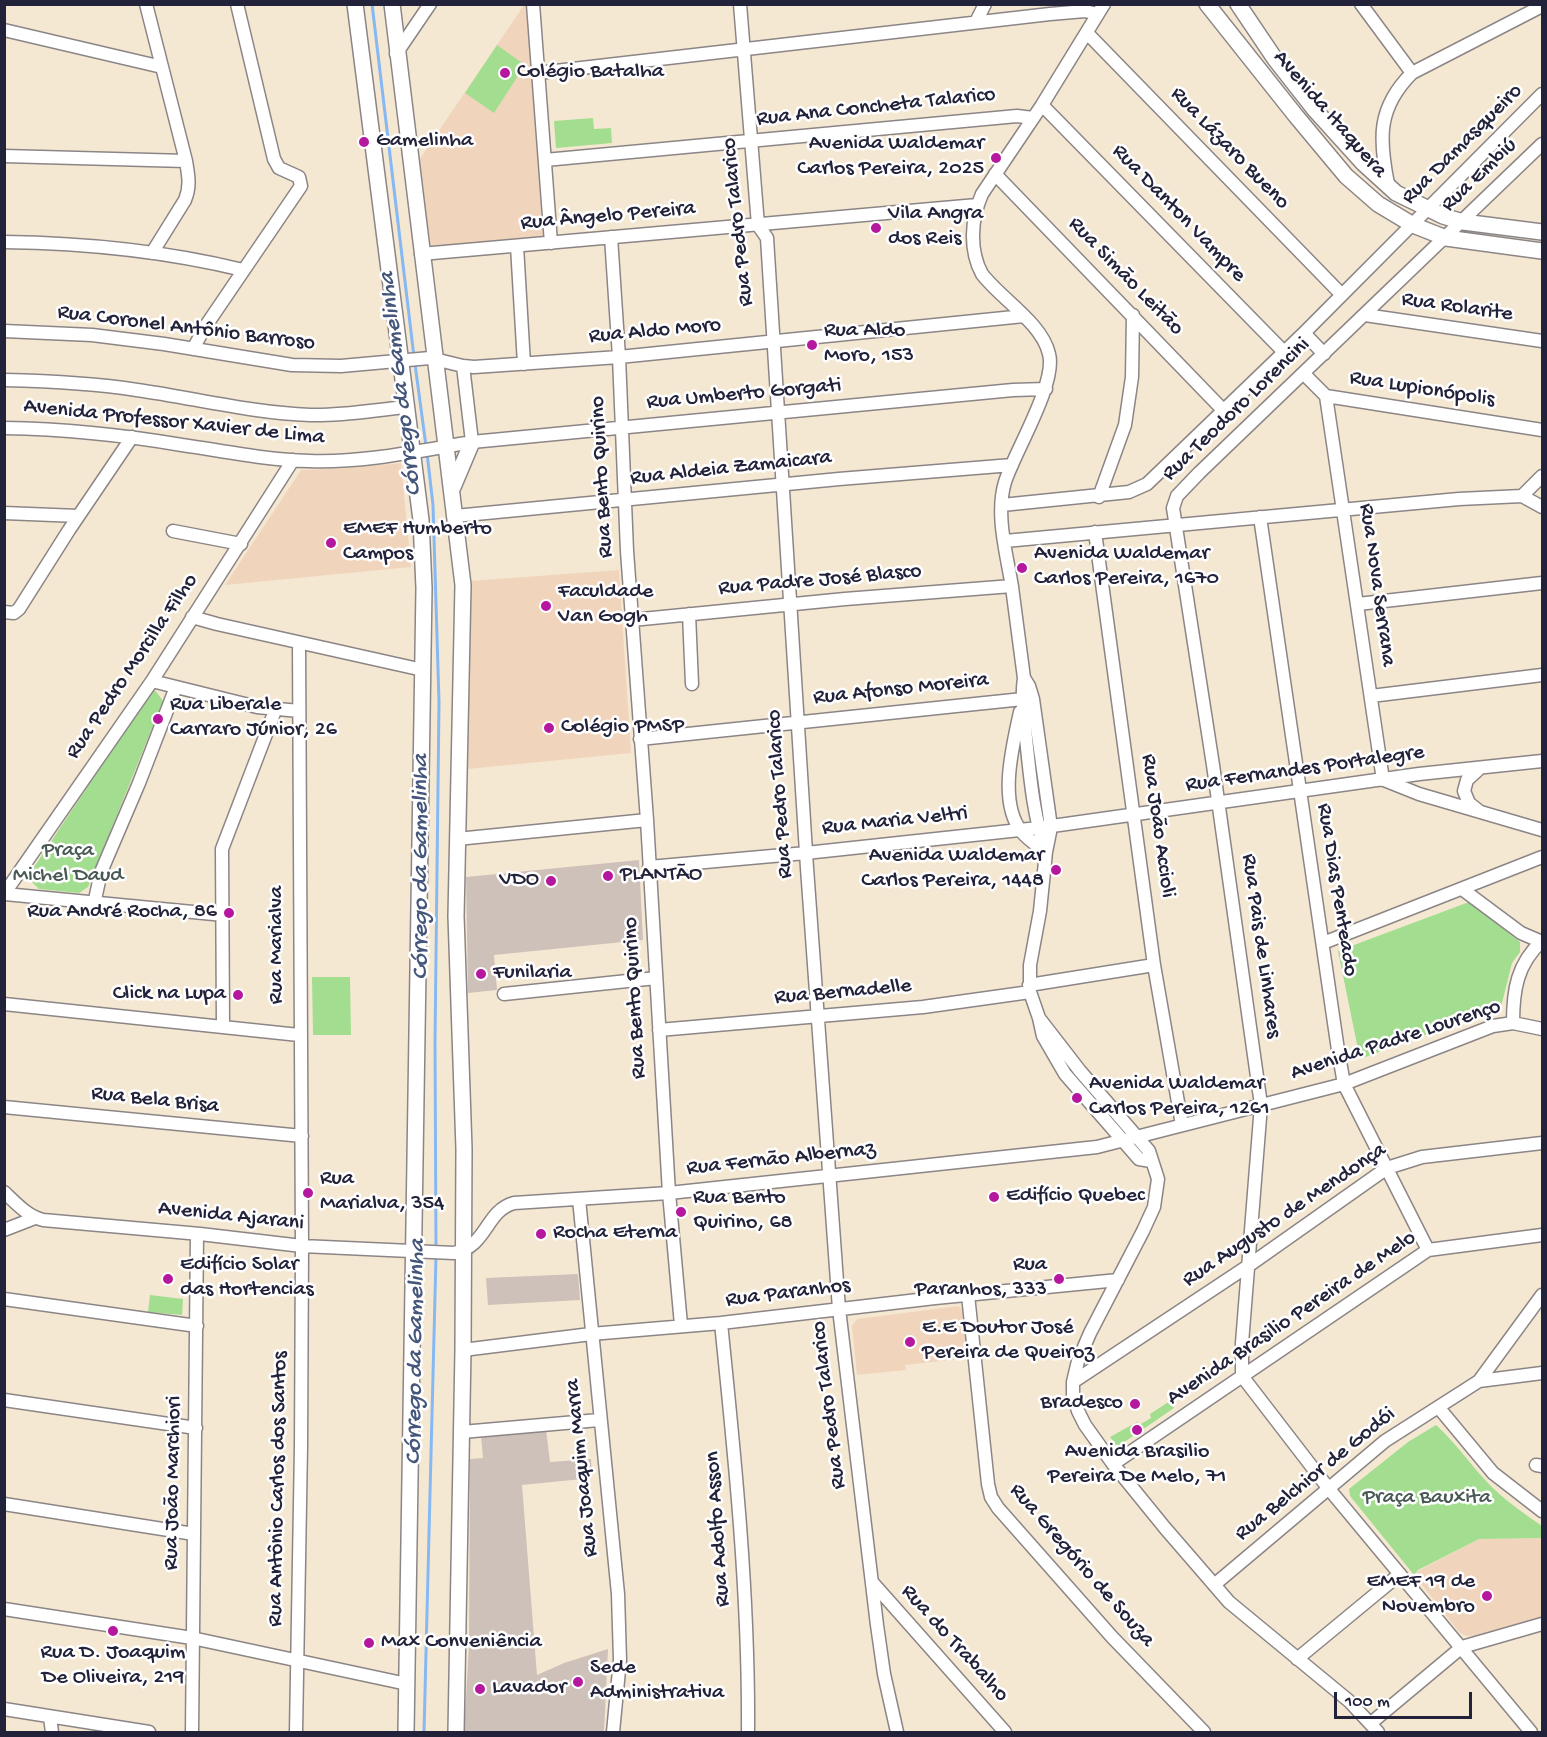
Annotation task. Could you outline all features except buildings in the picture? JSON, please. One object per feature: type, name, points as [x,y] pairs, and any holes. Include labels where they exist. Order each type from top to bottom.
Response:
[{"type":"main road","points":[[355,4],[404,360],[405,406],[416,453],[424,576],[406,1732]]},
{"type":"main road","points":[[392,4],[432,358],[443,447],[452,490],[463,585],[456,917],[465,1149],[456,1732]]},
{"type":"main road","name":"Avenida Itaquera","points":[[1207,4],[1346,176],[1378,204],[1413,225],[1446,238],[1542,251]]},
{"type":"main road","name":"Avenida Itaquera","points":[[1238,4],[1275,59],[1315,110],[1363,163],[1396,193],[1443,216],[1463,222],[1542,232]]},
{"type":"main road","points":[[452,490],[472,442]]},
{"type":"street","points":[[147,4],[186,161],[189,191],[152,254]]},
{"type":"street","points":[[194,349],[205,327],[299,190],[301,180],[296,174],[279,168],[274,159],[237,4]]},
{"type":"street","points":[[396,54],[430,4]]},
{"type":"street","points":[[533,4],[551,243]]},
{"type":"street","name":"Rua Pedro Talarico","points":[[740,4],[758,225],[767,238],[797,722],[839,1309],[884,1674],[897,1732]]},
{"type":"street","points":[[976,22],[985,4]]},
{"type":"street","points":[[1361,4],[1412,73]]},
{"type":"street","points":[[1388,184],[1382,150],[1382,132],[1394,94],[1412,73],[1542,6]]},
{"type":"street","points":[[538,73],[1101,9]]},
{"type":"street","points":[[1046,852],[1020,830],[1012,807],[1009,778],[1011,752],[1023,699],[1024,678],[1002,505],[1005,484],[1012,465],[1046,389],[1050,375],[1050,355],[1041,336],[1024,316],[988,282],[977,265],[973,234],[977,205],[1101,9]]},
{"type":"street","points":[[4,30],[162,67]]},
{"type":"street","name":"Rua Lázaro Bueno","points":[[1087,33],[1342,295]]},
{"type":"street","name":"Rua Damasqueiro","points":[[1413,225],[1542,94]]},
{"type":"street","name":"Rua Danton Vampre","points":[[1042,105],[1284,352]]},
{"type":"street","name":"Rua Ana Concheta Talarico","points":[[545,160],[1017,116],[1033,118]]},
{"type":"street","name":"Rua Embiú","points":[[1446,238],[1542,144]]},
{"type":"street","points":[[4,156],[186,161]]},
{"type":"street","name":"Rua Simão Leitão","points":[[995,174],[1224,411]]},
{"type":"street","name":"Rua Ângelo Pereira","points":[[422,254],[977,205]]},
{"type":"street","name":"Rua Teodoro Lorencini","points":[[1002,505],[1099,496],[1129,492],[1142,487],[1224,411],[1413,225]]},
{"type":"street","name":"Rua Bento Quirino","points":[[611,237],[632,620],[647,820],[669,1193],[681,1325]]},
{"type":"street","name":"Rua Teodoro Lorencini","points":[[1176,525],[1173,508],[1177,496],[1446,238]]},
{"type":"street","points":[[4,242],[72,243],[210,262],[243,270]]},
{"type":"street","points":[[518,246],[524,364]]},
{"type":"street","points":[[1099,496],[1125,425],[1131,377],[1133,315]]},
{"type":"street","name":"Rua Rolarite","points":[[1365,315],[1542,341]]},
{"type":"street","name":"Rua Aldo Moro","points":[[432,358],[463,366],[524,364],[619,357],[1024,316]]},
{"type":"street","name":"Rua Coronel Antônio Barroso","points":[[4,331],[92,335],[292,365],[341,366],[432,358]]},
{"type":"street","points":[[1304,333],[1324,354]]},
{"type":"street","points":[[463,366],[472,442]]},
{"type":"street","name":"Rua Lupionópolis","points":[[1304,374],[1326,396],[1542,430]]},
{"type":"street","points":[[4,380],[104,385],[246,408],[308,415],[338,415],[405,406]]},
{"type":"street","name":"Rua Umberto Gorgati","points":[[443,447],[472,442],[1013,390],[1046,389]]},
{"type":"street","name":"Rua Nova Serrana","points":[[1326,396],[1383,780]]},
{"type":"street","name":"Avenida Professor Xavier de Lima","points":[[4,428],[67,431],[132,438],[234,454],[293,460],[339,461],[416,453],[443,447]]},
{"type":"street","points":[[8,614],[20,609],[78,516],[132,438]]},
{"type":"street","name":"Rua Pedro Morcilla Filho","points":[[5,894],[152,681],[293,460]]},
{"type":"street","name":"Rua Aldeia Zamaicara","points":[[455,516],[783,484],[1012,465]]},
{"type":"street","points":[[1522,496],[1542,476]]},
{"type":"street","points":[[1005,541],[1344,509],[1522,496],[1542,507]]},
{"type":"street","points":[[4,513],[78,516]]},
{"type":"street","name":"Rua Dias Penteado","points":[[1260,517],[1344,1084],[1428,1250]]},
{"type":"street","name":"Rua Pais de Linhares","points":[[1176,525],[1261,1105],[1242,1342],[1242,1376]]},
{"type":"street","points":[[173,531],[241,544]]},
{"type":"street","name":"Rua João Accioli","points":[[1095,532],[1154,965],[1182,1125]]},
{"type":"street","points":[[1358,604],[1542,583]]},
{"type":"street","name":"Rua Padre José Blasco","points":[[632,620],[1012,586]]},
{"type":"street","points":[[688,615],[692,684]]},
{"type":"street","points":[[192,617],[423,670]]},
{"type":"street","name":"Rua Marialva","points":[[299,643],[299,1035],[302,1246]]},
{"type":"street","points":[[1371,696],[1542,675]]},
{"type":"street","points":[[1024,678],[1033,699],[1046,852],[1043,889],[1030,964],[1030,988],[1043,1036],[1065,1074],[1139,1159],[1151,1161]]},
{"type":"street","points":[[152,681],[257,707],[299,711]]},
{"type":"street","points":[[94,904],[101,872],[176,687]]},
{"type":"street","points":[[1023,699],[1044,828]]},
{"type":"street","name":"Rua Afonso Moreira","points":[[640,739],[1023,699]]},
{"type":"street","points":[[223,1026],[224,842],[276,708]]},
{"type":"street","name":"Rua Fernandes Portalegre","points":[[1044,828],[1419,774],[1542,761]]},
{"type":"street","points":[[1480,812],[1469,803],[1464,791],[1467,780],[1481,768]]},
{"type":"street","points":[[1419,774],[1413,785],[1419,794]]},
{"type":"street","points":[[1383,780],[1419,794],[1542,830]]},
{"type":"street","points":[[457,839],[647,820]]},
{"type":"street","name":"Rua Maria Veltri","points":[[650,867],[1044,828]]},
{"type":"street","points":[[1323,943],[1542,858]]},
{"type":"street","points":[[1462,889],[1521,933],[1542,942],[1523,964],[1517,977],[1513,1023]]},
{"type":"street","points":[[5,894],[224,915]]},
{"type":"street","name":"Rua Bernadelle","points":[[659,1030],[923,1007],[1154,965]]},
{"type":"street","points":[[504,994],[656,978]]},
{"type":"street","points":[[4,1004],[299,1035]]},
{"type":"street","points":[[1039,1018],[1080,1071],[1138,1136],[1149,1151],[1158,1179],[1154,1207],[1078,1360],[1073,1382],[1073,1395],[1084,1425],[1113,1464],[1229,1602],[1349,1701],[1374,1728],[1462,1647],[1542,1624]]},
{"type":"street","name":"Avenida Padre Lourenço","points":[[1123,1141],[1344,1084],[1493,1026],[1513,1023],[1542,1029]]},
{"type":"street","name":"Rua Bela Brisa","points":[[4,1107],[302,1136]]},
{"type":"street","points":[[1097,1148],[1104,1136],[1106,1123]]},
{"type":"street","name":"Rua Fernão Albernaz","points":[[463,1251],[480,1238],[500,1209],[519,1202],[669,1193],[1097,1148],[1123,1141]]},
{"type":"street","name":"Rua Augusto de Mendonça","points":[[1073,1382],[1248,1266],[1387,1168],[1422,1157],[1542,1143]]},
{"type":"street","points":[[4,1192],[35,1218]]},
{"type":"street","name":"Rua Joaquim Marra","points":[[579,1199],[620,1634],[620,1660],[613,1732]]},
{"type":"street","points":[[4,1230],[35,1218]]},
{"type":"street","name":"Avenida Ajarani","points":[[35,1218],[302,1246],[436,1252],[463,1251]]},
{"type":"street","name":"Rua João Marchiori","points":[[192,1732],[197,1234]]},
{"type":"street","name":"Avenida Brasilio Pereira de Melo","points":[[1113,1464],[1428,1250],[1542,1235]]},
{"type":"street","name":"Rua Antônio Carlos dos Santos","points":[[296,1732],[302,1246]]},
{"type":"street","name":"Rua Paranhos","points":[[463,1350],[591,1334],[721,1323],[968,1294],[1118,1280]]},
{"type":"street","name":"Rua Gregório de Souza","points":[[968,1294],[991,1497],[998,1508],[1112,1637],[1203,1732]]},
{"type":"street","name":"Rua Belchior de Godói","points":[[1214,1585],[1385,1441],[1479,1381],[1542,1296]]},
{"type":"street","points":[[4,1299],[197,1326]]},
{"type":"street","name":"Rua Adolfo Asson","points":[[721,1323],[743,1560],[749,1664],[748,1732]]},
{"type":"street","points":[[1479,1381],[1542,1373]]},
{"type":"street","points":[[1242,1376],[1329,1489],[1531,1732]]},
{"type":"street","points":[[4,1400],[196,1428]]},
{"type":"street","points":[[1438,1408],[1493,1473],[1542,1511]]},
{"type":"street","points":[[462,1432],[599,1420]]},
{"type":"street","points":[[4,1504],[194,1534]]},
{"type":"street","points":[[1298,1659],[1400,1574]]},
{"type":"street","name":"Rua do Trabalho","points":[[872,1582],[1005,1732]]},
{"type":"street","points":[[4,1609],[192,1638],[407,1684]]},
{"type":"street","points":[[4,1709],[149,1732]]},
{"type":"street","points":[[50,1718],[52,1732]]},
{"type":"shaded area","name":"Colégio Batalha","points":[[526,5],[543,236],[431,247],[419,160]]},
{"type":"shaded area","name":"EMEF Humberto Campos","points":[[401,463],[411,567],[225,585],[301,470]]},
{"type":"shaded area","name":"Colégio PMSP","points":[[619,570],[631,753],[468,769],[470,581]]},
{"type":"shaded area","points":[[639,860],[643,940],[494,955],[497,990],[468,993],[466,877]]},
{"type":"shaded area","points":[[578,1274],[580,1300],[488,1305],[486,1278]]},
{"type":"shaded area","name":"E.E Doutor José Pereira de Queiroz","points":[[958,1306],[962,1309],[968,1358],[905,1365],[906,1370],[857,1375],[852,1326],[857,1319]]},
{"type":"shaded area","points":[[546,1429],[550,1462],[591,1459],[592,1478],[522,1485],[537,1675],[564,1663],[608,1649],[604,1732],[464,1732],[469,1645],[470,1459],[483,1458],[481,1436]]},
{"type":"shaded area","name":"EMEF 19 de Novembro","points":[[1542,1538],[1542,1617],[1475,1636],[1467,1636],[1460,1633],[1414,1575],[1479,1539]]},
{"type":"green space","points":[[497,45],[525,65],[494,113],[465,93]]},
{"type":"green space","points":[[593,118],[594,129],[611,128],[612,143],[556,148],[554,121]]},
{"type":"green space","name":"Praça Michel Daud","points":[[155,690],[163,701],[88,887],[79,893],[39,889],[31,881],[32,870],[150,693]]},
{"type":"green space","points":[[1469,902],[1520,942],[1520,952],[1512,963],[1501,1007],[1360,1059],[1338,951]]},
{"type":"green space","points":[[312,977],[350,977],[351,1035],[313,1035]]},
{"type":"green space","points":[[150,1295],[183,1299],[182,1315],[148,1312]]},
{"type":"green space","points":[[1170,1401],[1174,1408],[1120,1445],[1116,1445],[1110,1437],[1137,1422],[1139,1425],[1151,1418],[1150,1414]]},
{"type":"green space","name":"Praça Bauxita","points":[[1436,1425],[1493,1488],[1513,1506],[1542,1526],[1542,1538],[1479,1539],[1418,1570],[1414,1575],[1350,1496],[1349,1489],[1408,1442]]},
{"type":"waterway","name":"Córrego da Gamelinha","points":[[372,4],[414,357]]},
{"type":"waterway","name":"Córrego da Gamelinha","points":[[415,364],[426,446]]},
{"type":"waterway","name":"Córrego da Gamelinha","points":[[427,453],[433,505],[439,702],[435,1041],[436,1250]]},
{"type":"waterway","name":"Córrego da Gamelinha","points":[[424,1732],[436,1256]]},
{"type":"place","name":"Colégio Batalha","points":[[505,73]]},
{"type":"place","name":"Gamelinha","points":[[364,142]]},
{"type":"place","name":"Avenida Waldemar Carlos Pereira, 2025","points":[[996,158]]},
{"type":"place","name":"Vila Angra dos Reis","points":[[876,228]]},
{"type":"place","name":"Rua Aldo Moro, 153","points":[[812,345]]},
{"type":"place","name":"EMEF Humberto Campos","points":[[331,543]]},
{"type":"place","name":"Avenida Waldemar Carlos Pereira, 1670","points":[[1022,568]]},
{"type":"place","name":"Faculdade Van Gogh","points":[[546,606]]},
{"type":"place","name":"Rua Liberale Carraro Júnior, 26","points":[[158,719]]},
{"type":"place","name":"Colégio PMSP","points":[[549,728]]},
{"type":"place","name":"Avenida Waldemar Carlos Pereira, 1448","points":[[1056,870]]},
{"type":"place","name":"PLANTÃO","points":[[608,876]]},
{"type":"place","name":"VDO","points":[[551,881]]},
{"type":"place","name":"Rua André Rocha, 86","points":[[229,913]]},
{"type":"place","name":"Funilaria","points":[[481,974]]},
{"type":"place","name":"Click na Lupa","points":[[238,995]]},
{"type":"place","name":"Avenida Waldemar Carlos Pereira, 1261","points":[[1077,1098]]},
{"type":"place","name":"Rua Marialva, 354","points":[[308,1193]]},
{"type":"place","name":"Edifício Quebec","points":[[994,1197]]},
{"type":"place","name":"Rua Bento Quirino, 68","points":[[681,1212]]},
{"type":"place","name":"Rocha Eterna","points":[[541,1234]]},
{"type":"place","name":"Edifício Solar das Hortencias","points":[[168,1279]]},
{"type":"place","name":"Rua Paranhos, 333","points":[[1059,1279]]},
{"type":"place","name":"E.E Doutor José Pereira de Queiroz","points":[[910,1342]]},
{"type":"place","name":"Bradesco","points":[[1135,1404]]},
{"type":"place","name":"Avenida Brasilio Pereira De Melo, 71","points":[[1137,1430]]},
{"type":"place","name":"EMEF 19 de Novembro","points":[[1487,1596]]},
{"type":"place","name":"Rua D. Joaquim De Oliveira, 219","points":[[113,1631]]},
{"type":"place","name":"Max Conveniência","points":[[369,1643]]},
{"type":"place","name":"Sede Administrativa","points":[[578,1682]]},
{"type":"place","name":"Lavador","points":[[480,1689]]}]
